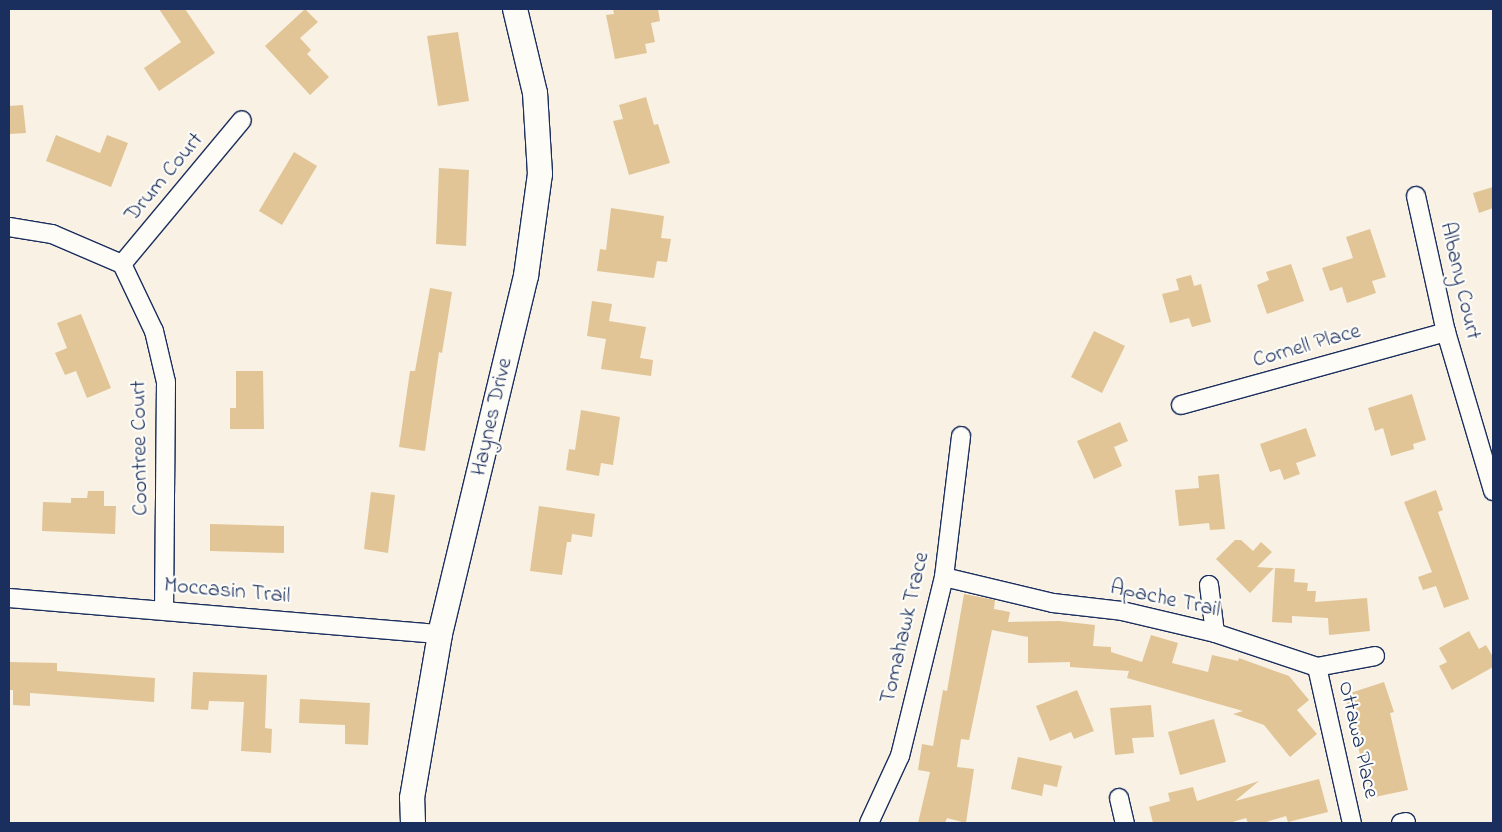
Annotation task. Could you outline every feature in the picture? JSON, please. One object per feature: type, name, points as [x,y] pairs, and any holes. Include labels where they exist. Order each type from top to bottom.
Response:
[{"type":"street","name":"Haynes Drive","points":[[413,823],[412,798],[440,634],[526,276],[540,174],[535,93],[515,9]]},
{"type":"street","name":"Drum Court","points":[[122,264],[242,120]]},
{"type":"street","name":"Albany Court","points":[[1416,196],[1446,332],[1493,490]]},
{"type":"street","points":[[9,227],[52,234],[122,264]]},
{"type":"street","name":"Coontree Court","points":[[122,264],[154,331],[166,382],[164,609]]},
{"type":"street","name":"Cornell Place","points":[[1181,405],[1446,332]]},
{"type":"street","name":"Tomahawk Trace","points":[[869,823],[900,756],[944,578],[961,436]]},
{"type":"street","name":"Apache Trail","points":[[944,578],[1053,603],[1122,611],[1215,633],[1318,667],[1375,656]]},
{"type":"street","points":[[1209,585],[1215,633]]},
{"type":"street","name":"Moccasin Trail","points":[[9,598],[164,609],[440,634]]},
{"type":"street","name":"Ottawa Place","points":[[1318,667],[1352,823]]},
{"type":"street","points":[[1119,798],[1125,823]]},
{"type":"building","points":[[159,9],[185,9],[215,53],[159,91],[144,68],[181,42]]},
{"type":"building","points":[[305,9],[318,22],[300,38],[311,50],[307,54],[329,77],[310,95],[265,46]]},
{"type":"building","points":[[613,9],[658,9],[660,21],[651,23],[655,42],[645,44],[647,53],[615,59],[606,15],[614,14]]},
{"type":"building","points":[[458,32],[469,101],[438,106],[427,36]]},
{"type":"building","points":[[646,97],[654,125],[658,124],[670,163],[629,175],[613,121],[623,119],[619,105]]},
{"type":"building","points":[[23,105],[26,133],[9,134],[9,106]]},
{"type":"building","points":[[56,135],[100,153],[107,135],[128,143],[111,187],[46,161]]},
{"type":"building","points":[[294,152],[317,166],[282,225],[259,211]]},
{"type":"building","points":[[439,168],[469,170],[466,246],[436,244]]},
{"type":"building","points":[[1493,187],[1493,208],[1479,213],[1473,193]]},
{"type":"building","points":[[611,208],[664,216],[661,238],[671,239],[667,262],[657,261],[654,278],[597,271],[600,249],[606,250]]},
{"type":"building","points":[[1370,229],[1386,277],[1372,281],[1376,293],[1347,303],[1342,287],[1330,291],[1322,268],[1353,258],[1346,237]]},
{"type":"building","points":[[1291,264],[1304,301],[1267,314],[1257,285],[1269,280],[1266,272]]},
{"type":"building","points":[[1191,275],[1194,286],[1201,284],[1211,322],[1192,327],[1189,318],[1170,323],[1162,294],[1179,290],[1176,279]]},
{"type":"building","points":[[430,288],[452,292],[442,353],[439,352],[425,451],[399,447],[410,371],[415,371]]},
{"type":"building","points":[[592,301],[612,304],[609,321],[646,327],[640,358],[653,360],[651,376],[601,369],[606,339],[587,336]]},
{"type":"building","points":[[81,314],[111,388],[87,398],[76,371],[65,375],[55,353],[67,348],[57,323]]},
{"type":"building","points":[[1094,331],[1125,346],[1102,393],[1071,377]]},
{"type":"building","points":[[236,371],[263,371],[264,429],[230,429],[230,408],[236,408]]},
{"type":"building","points":[[1412,394],[1426,440],[1413,444],[1414,449],[1391,456],[1383,428],[1375,431],[1368,408]]},
{"type":"building","points":[[581,410],[620,417],[613,465],[601,463],[599,476],[566,470],[569,449],[575,450]]},
{"type":"building","points":[[1120,422],[1128,441],[1114,447],[1122,466],[1094,479],[1077,441]]},
{"type":"building","points":[[1306,428],[1316,456],[1296,463],[1300,474],[1284,480],[1280,469],[1270,472],[1260,444]]},
{"type":"building","points":[[1219,474],[1225,529],[1210,530],[1209,523],[1179,526],[1175,490],[1199,488],[1198,476]]},
{"type":"building","points":[[1436,490],[1443,510],[1438,512],[1469,599],[1444,608],[1436,586],[1423,590],[1418,577],[1432,572],[1404,502]]},
{"type":"building","points":[[88,491],[104,491],[104,506],[116,506],[115,534],[42,531],[43,502],[71,503],[71,498],[87,498]]},
{"type":"building","points":[[371,492],[395,495],[388,553],[364,549]]},
{"type":"building","points":[[539,506],[595,514],[592,537],[572,534],[571,542],[567,542],[562,575],[530,571]]},
{"type":"building","points":[[210,524],[284,526],[284,553],[210,551]]},
{"type":"building","points":[[1235,540],[1241,540],[1253,551],[1261,542],[1272,552],[1257,567],[1274,568],[1250,593],[1216,559]]},
{"type":"building","points":[[1275,568],[1295,569],[1294,582],[1308,583],[1307,591],[1316,591],[1315,602],[1367,598],[1370,631],[1329,635],[1328,618],[1292,616],[1292,623],[1272,622]]},
{"type":"building","points":[[964,594],[995,600],[994,609],[1010,612],[1008,622],[1059,621],[1095,625],[1093,646],[1111,647],[1111,652],[1142,662],[1151,635],[1178,643],[1172,663],[1208,672],[1212,655],[1238,661],[1239,658],[1289,676],[1309,700],[1297,710],[1317,734],[1290,757],[1264,725],[1233,714],[1243,711],[1127,678],[1129,671],[1070,667],[1070,662],[1028,663],[1028,637],[992,630],[969,740],[961,739],[957,767],[974,769],[966,823],[947,818],[945,823],[918,823],[930,772],[918,770],[922,744],[933,746],[943,690],[947,691]]},
{"type":"building","points":[[1469,631],[1479,649],[1486,645],[1493,657],[1493,667],[1452,690],[1439,666],[1447,662],[1439,648]]},
{"type":"building","points":[[9,662],[57,663],[57,671],[155,678],[154,702],[30,693],[30,706],[13,705],[13,690],[9,690]]},
{"type":"building","points":[[193,672],[267,675],[265,728],[272,729],[271,753],[241,751],[244,702],[209,701],[208,710],[191,709]]},
{"type":"building","points":[[1384,682],[1394,712],[1390,713],[1408,790],[1370,798],[1358,746],[1361,745],[1344,695]]},
{"type":"building","points":[[1077,690],[1094,731],[1074,739],[1071,732],[1050,741],[1036,706]]},
{"type":"building","points":[[300,699],[370,703],[368,745],[345,744],[345,725],[299,723]]},
{"type":"building","points":[[1151,705],[1154,737],[1132,738],[1134,753],[1115,755],[1110,708]]},
{"type":"building","points":[[1214,719],[1226,762],[1180,775],[1168,732]]},
{"type":"building","points":[[1018,757],[1062,766],[1057,787],[1044,784],[1042,796],[1011,789]]},
{"type":"building","points":[[1319,779],[1328,812],[1288,822],[1286,816],[1263,823],[1248,823],[1246,818],[1229,823],[1153,823],[1149,807],[1170,801],[1168,793],[1193,787],[1197,801],[1259,781],[1235,801]]}]
